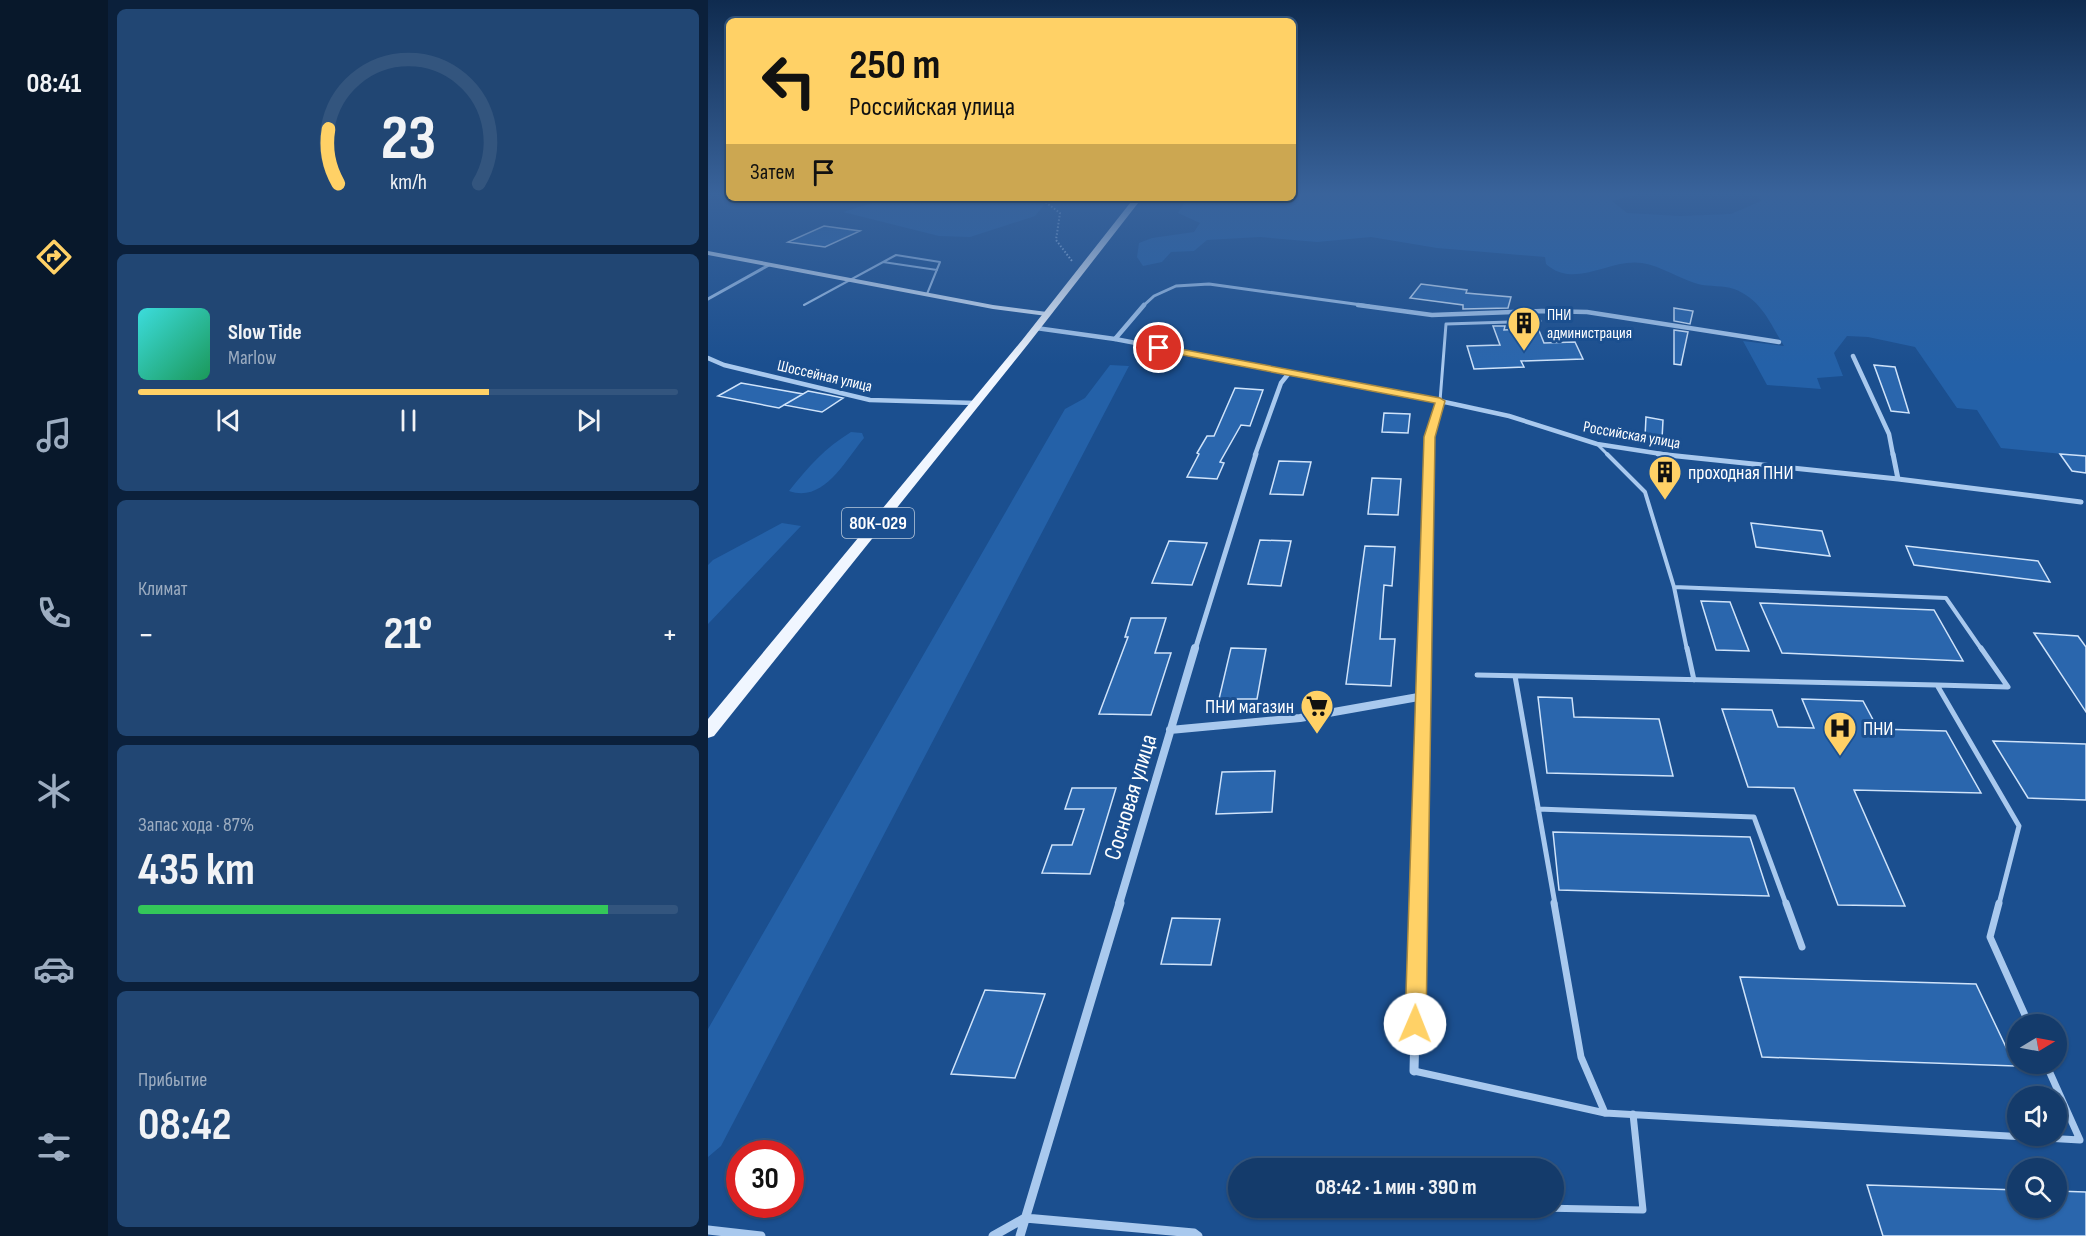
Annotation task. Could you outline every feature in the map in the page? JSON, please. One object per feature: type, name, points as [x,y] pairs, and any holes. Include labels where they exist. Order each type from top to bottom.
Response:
[{"type":"main road","name":"80К-029","points":[[708,731],[1098,250]]},
{"type":"street","points":[[708,253],[1047,314]]},
{"type":"street","points":[[708,299],[769,265]]},
{"type":"street","points":[[1115,339],[1147,300],[1159,292],[1187,283],[1209,284],[1432,315],[1542,311],[1587,312],[1779,342]]},
{"type":"street","name":"Российская улица","points":[[1036,328],[1115,339],[1440,401],[1509,416],[1597,444],[1680,457],[1898,478],[2080,502]]},
{"type":"street","points":[[1853,356],[1889,435],[1898,478]]},
{"type":"street","name":"Шоссейная улица","points":[[708,358],[724,365],[870,400],[975,403]]},
{"type":"street","name":"Сосновая улица","points":[[1020,1236],[1243,489],[1281,383],[1289,373]]},
{"type":"street","points":[[1414,1071],[1430,437],[1440,401]]},
{"type":"street","points":[[1170,730],[1300,717],[1424,696]]},
{"type":"street","points":[[993,1236],[1025,1218],[1194,1233],[1198,1236]]},
{"type":"street","points":[[708,1230],[761,1236]]},
{"type":"lane","points":[[804,305],[896,255],[940,262],[927,294]]},
{"type":"lane","points":[[881,262],[937,270]]},
{"type":"lane","points":[[1440,401],[1446,324],[1540,321]]},
{"type":"lane","points":[[1597,444],[1645,492],[1674,587],[1694,680]]},
{"type":"lane","points":[[1477,675],[2008,687],[1946,598],[1674,587]]},
{"type":"lane","points":[[1515,676],[1581,1057],[1605,1113]]},
{"type":"lane","points":[[1936,685],[2019,826],[1990,937],[2025,1014]]},
{"type":"lane","points":[[1538,809],[1754,817],[1802,947]]},
{"type":"lane","points":[[1414,1071],[1605,1113],[2080,1140],[2050,1074]]},
{"type":"lane","points":[[1564,1208],[1643,1210],[1632,1114]]},
{"type":"path","points":[[1061,250],[1076,265],[1085,266]]},
{"type":"shaded area","points":[[1138,250],[1196,250],[1171,252],[1162,262],[1143,266],[1137,257]]},
{"type":"shaded area","points":[[1457,250],[2086,250],[2086,459],[2083,456],[2001,448],[1977,410],[1957,408],[1915,347],[1868,337],[1847,336],[1834,353],[1843,376],[1817,378],[1821,389],[1767,385],[1743,341],[1784,346],[1758,305],[1743,293],[1725,287],[1698,284],[1642,263],[1569,274],[1557,271],[1546,264],[1545,257]]},
{"type":"shaded area","points":[[1110,365],[1129,366],[721,1146],[708,1157],[708,1029],[1065,409],[1085,398]]},
{"type":"shaded area","points":[[851,432],[862,433],[864,438],[832,478],[813,491],[801,493],[789,491],[817,458]]},
{"type":"shaded area","points":[[782,523],[801,526],[708,624],[708,565],[713,560]]},
{"type":"building","points":[[1421,284],[1467,290],[1466,293],[1511,297],[1508,308],[1463,309],[1463,305],[1410,298]]},
{"type":"building","points":[[1674,308],[1693,311],[1690,324],[1674,321]]},
{"type":"building","name":"ПНИ администрация","points":[[1493,326],[1505,326],[1504,330],[1538,328],[1544,343],[1575,342],[1583,359],[1521,361],[1524,367],[1474,369],[1467,346],[1500,345]]},
{"type":"building","points":[[1674,330],[1688,332],[1681,365],[1674,364]]},
{"type":"building","points":[[1874,365],[1895,367],[1909,413],[1891,411]]},
{"type":"building","points":[[741,383],[803,394],[779,408],[718,396]]},
{"type":"building","points":[[1235,388],[1263,390],[1250,426],[1241,425],[1220,462],[1224,463],[1217,479],[1187,477],[1207,436],[1214,436]]},
{"type":"building","points":[[808,391],[843,398],[822,412],[784,405]]},
{"type":"building","points":[[1384,413],[1410,414],[1408,433],[1382,432]]},
{"type":"building","points":[[1646,417],[1663,420],[1662,439],[1645,437]]},
{"type":"building","points":[[2060,454],[2086,456],[2086,473],[2072,471]]},
{"type":"building","points":[[1279,461],[1311,462],[1303,495],[1270,494]]},
{"type":"building","points":[[1372,478],[1401,479],[1398,515],[1368,514]]},
{"type":"building","points":[[1751,523],[1822,531],[1830,556],[1756,547]]},
{"type":"building","points":[[1260,540],[1291,541],[1281,586],[1248,584]]},
{"type":"building","points":[[1169,541],[1207,543],[1192,585],[1152,583]]},
{"type":"building","points":[[1365,546],[1395,547],[1392,586],[1384,585],[1380,639],[1395,639],[1391,686],[1346,684]]},
{"type":"building","points":[[1906,546],[2038,561],[2050,582],[1914,565]]},
{"type":"building","points":[[1701,601],[1730,602],[1749,651],[1716,650]]},
{"type":"building","points":[[1760,603],[1934,610],[1963,661],[1782,653]]},
{"type":"building","points":[[1131,618],[1166,618],[1155,653],[1171,653],[1151,715],[1099,714],[1128,637],[1125,637]]},
{"type":"building","points":[[2034,633],[2078,636],[2086,647],[2086,712]]},
{"type":"building","points":[[1231,648],[1266,649],[1257,699],[1219,699]]},
{"type":"building","points":[[1538,697],[1572,698],[1574,717],[1659,719],[1673,776],[1547,773]]},
{"type":"building","points":[[1802,699],[1863,701],[1878,729],[1946,731],[1981,793],[1854,790],[1905,906],[1838,905],[1794,788],[1748,787],[1722,709],[1772,710],[1778,727],[1814,728]]},
{"type":"building","points":[[1993,741],[2086,744],[2086,800],[2028,798]]},
{"type":"building","points":[[1275,771],[1272,812],[1216,814],[1222,772]]},
{"type":"building","points":[[1072,788],[1116,788],[1090,874],[1042,873],[1052,845],[1072,845],[1084,809],[1065,809]]},
{"type":"building","points":[[1553,832],[1750,837],[1769,896],[1559,890]]},
{"type":"building","points":[[1172,918],[1220,919],[1211,965],[1161,964]]},
{"type":"building","points":[[1740,977],[1976,984],[2007,1049],[2007,1066],[1762,1057]]},
{"type":"building","points":[[985,990],[1045,994],[1015,1078],[951,1074]]},
{"type":"building","points":[[1867,1185],[2007,1190],[2007,1218],[2067,1218],[2067,1191],[2086,1192],[2086,1236],[1883,1236]]},
{"type":"place","name":"ПНИ администрация","points":[[1524,352]]},
{"type":"place","name":"проходная ПНИ","points":[[1665,501]]},
{"type":"place","name":"ПНИ магазин","points":[[1317,735]]},
{"type":"place","name":"ПНИ","points":[[1840,757]]},
{"type":"route","points":[[1159,348],[1440,401],[1430,437],[1415,1024]]}]
